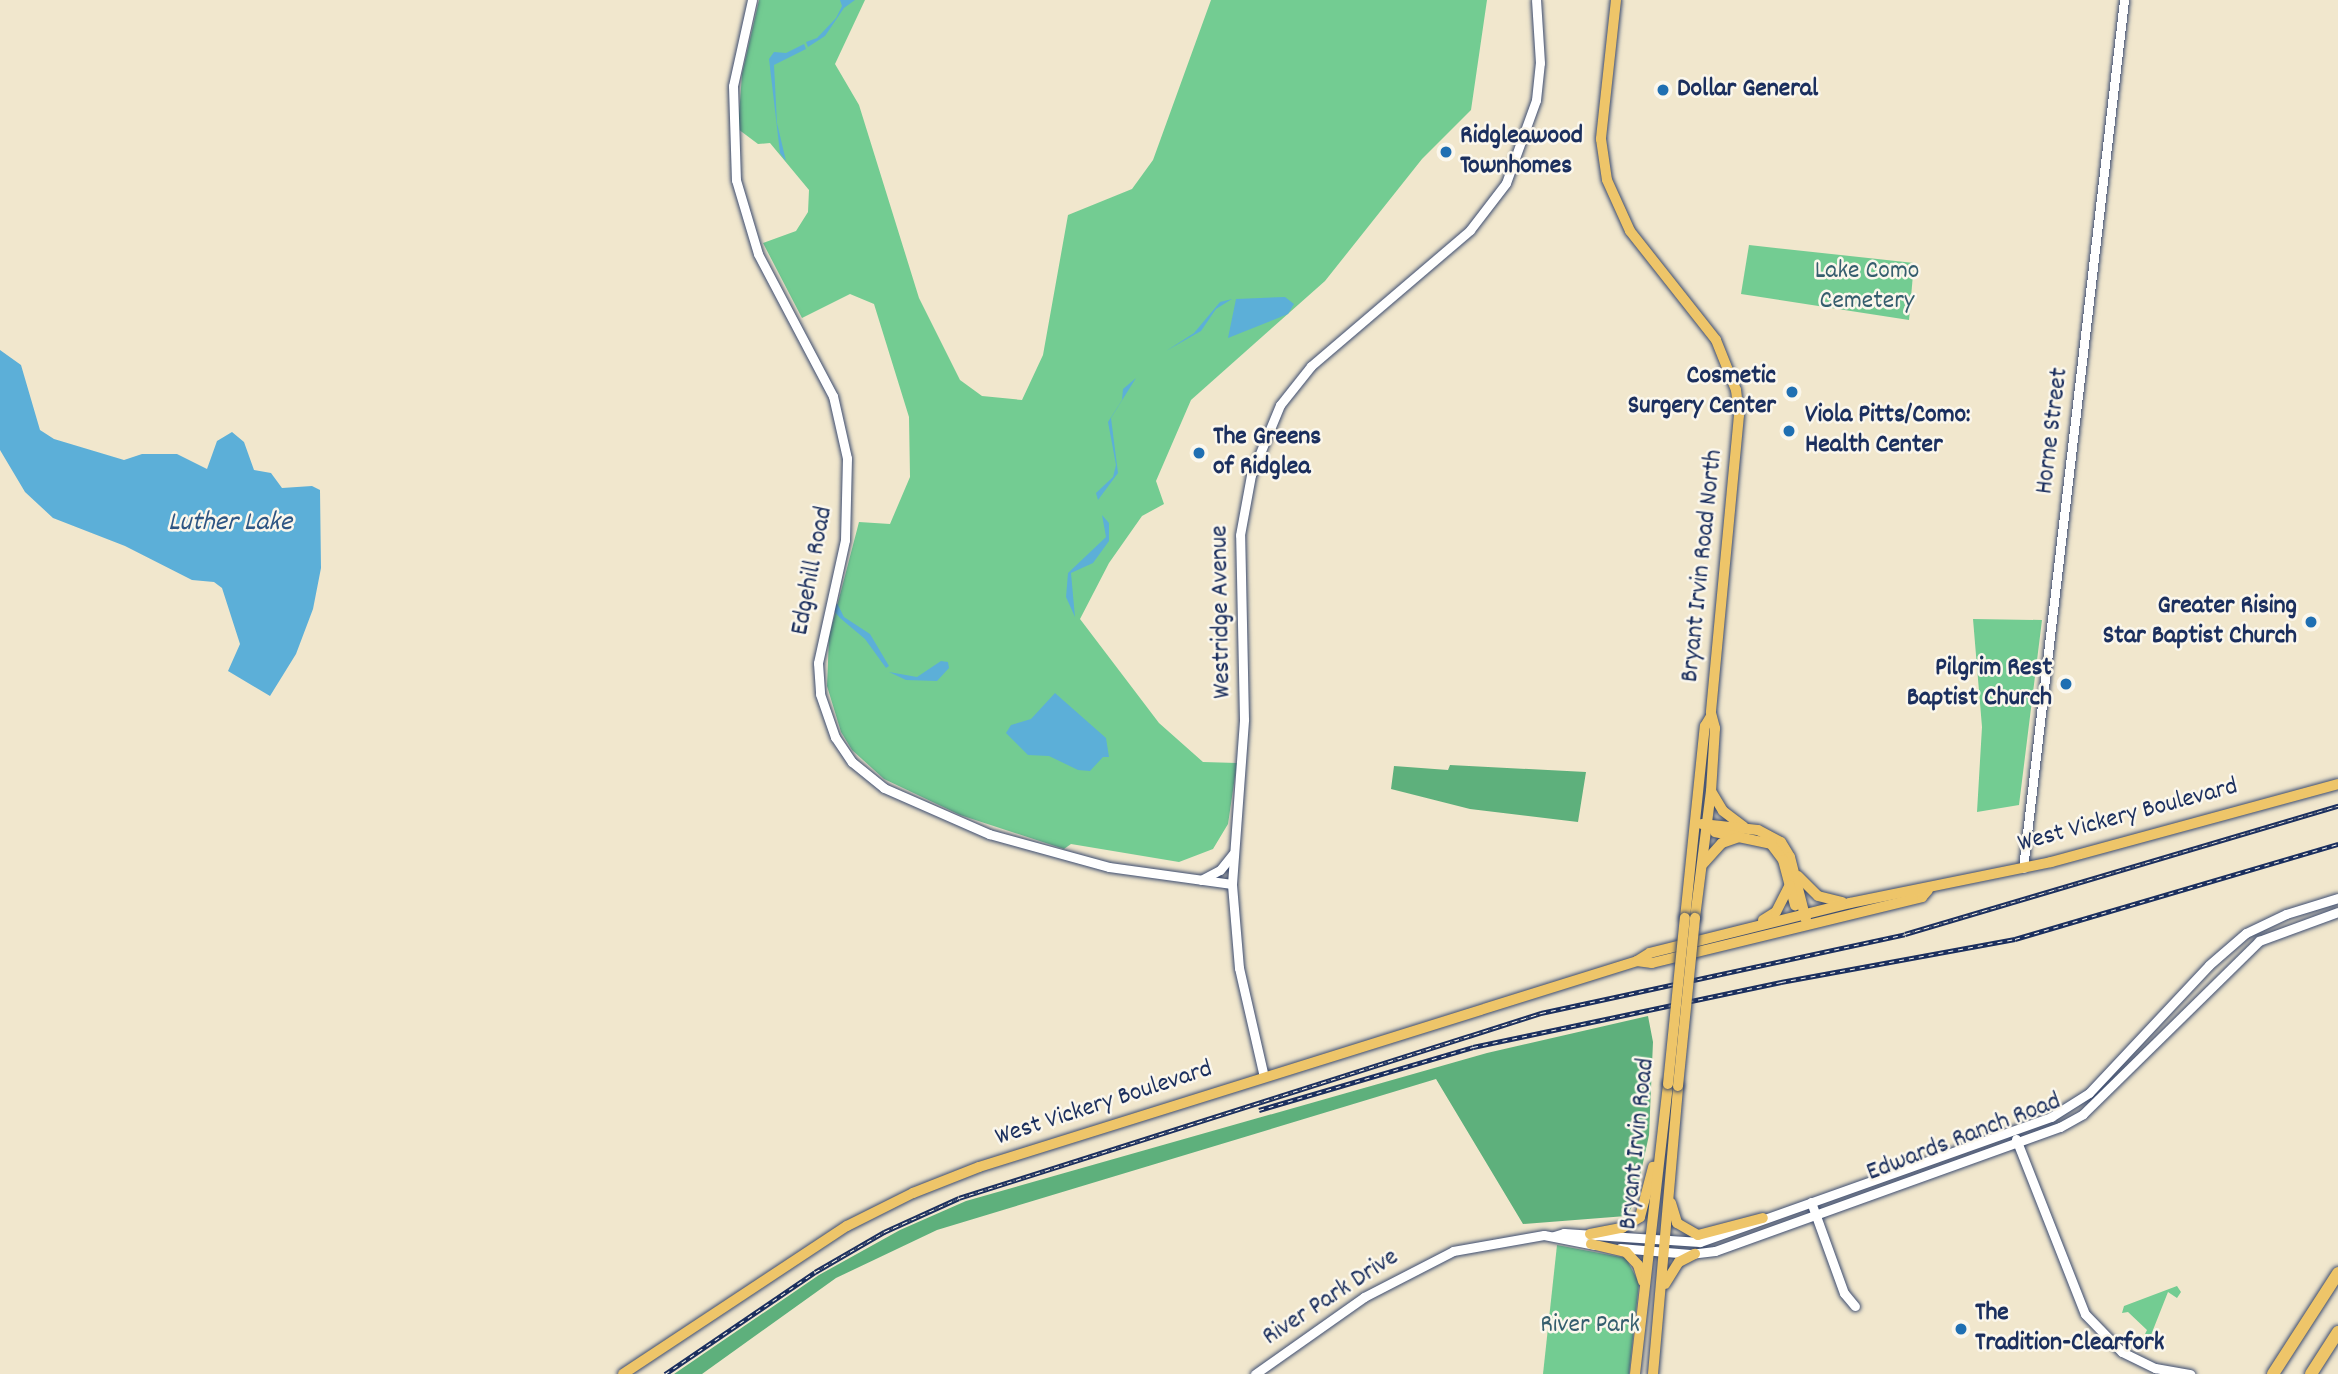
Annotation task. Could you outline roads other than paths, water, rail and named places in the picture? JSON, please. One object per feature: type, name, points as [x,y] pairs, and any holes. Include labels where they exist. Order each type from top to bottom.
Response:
[{"type":"highway","points":[[2273,1374],[2338,1273]]},
{"type":"highway","points":[[2311,1374],[2338,1332]]},
{"type":"main road","name":"Bryant Irvin Road North","points":[[1616,0],[1601,139],[1606,180],[1630,231],[1710,330],[1736,390],[1738,437],[1711,716],[1715,728],[1711,791],[1701,827],[1690,918]]},
{"type":"main road","name":"Bryant Irvin Road North","points":[[1690,918],[1702,867],[1705,726],[1711,716]]},
{"type":"main road","name":"West Vickery Boulevard","points":[[1637,961],[1652,963],[1850,903],[1928,890],[2023,868],[2338,783]]},
{"type":"main road","points":[[1711,791],[1723,811],[1745,832],[1776,848],[1802,919]]},
{"type":"main road","points":[[1701,827],[1777,838],[1794,870],[1818,896],[1850,903]]},
{"type":"main road","points":[[1702,867],[1722,842],[1745,832]]},
{"type":"main road","points":[[1794,870],[1802,919]]},
{"type":"main road","points":[[1729,932],[1776,912],[1790,885]]},
{"type":"main road","name":"West Vickery Boulevard","points":[[624,1374],[811,1248],[888,1204],[979,1167],[1637,961],[1650,953],[1729,932],[1922,897],[1928,890]]},
{"type":"main road","name":"Bryant Irvin Road","points":[[1653,1374],[1670,1196],[1673,1085],[1690,918]]},
{"type":"main road","name":"Bryant Irvin Road","points":[[1635,1374],[1658,1151],[1673,1085]]},
{"type":"main road","points":[[1590,1239],[1622,1228],[1640,1217],[1658,1151]]},
{"type":"main road","points":[[1670,1196],[1677,1223],[1698,1235],[1763,1218]]},
{"type":"main road","points":[[1590,1239],[1633,1257],[1644,1285]]},
{"type":"main road","points":[[1662,1290],[1679,1262],[1695,1254]]},
{"type":"street","name":"Edgehill Road","points":[[752,0],[733,86],[736,180],[758,254],[832,396],[847,458],[845,540],[818,663],[820,694],[835,737],[852,762],[884,789],[932,812],[1020,844],[1110,867],[1232,884]]},
{"type":"street","name":"Westridge Avenue","points":[[1264,1077],[1239,968],[1232,884],[1244,719],[1240,535],[1245,498],[1262,442],[1280,405],[1311,366],[1470,230],[1506,183],[1536,100],[1540,63],[1536,0]]},
{"type":"street","name":"Horne Street","points":[[2023,868],[2124,0]]},
{"type":"street","points":[[1198,881],[1220,870],[1234,853]]},
{"type":"street","name":"Edwards Ranch Road","points":[[1651,1239],[1700,1242],[1908,1170],[2050,1117],[2089,1093],[2218,957],[2246,933],[2298,910],[2338,898]]},
{"type":"street","points":[[2298,910],[2303,924]]},
{"type":"street","name":"Edwards Ranch Road","points":[[1649,1251],[1695,1254],[1715,1251],[1878,1194],[2083,1114],[2234,961],[2259,941],[2338,912]]},
{"type":"street","points":[[2108,1072],[2118,1081]]},
{"type":"street","points":[[2013,1130],[2085,1314],[2122,1352],[2155,1368],[2190,1374]]},
{"type":"street","points":[[1878,1194],[1908,1170]]},
{"type":"street","points":[[1811,1202],[1844,1293],[1855,1306]]},
{"type":"street","name":"River Park Drive","points":[[1255,1374],[1364,1297],[1415,1267],[1485,1242],[1554,1237],[1651,1239]]},
{"type":"street","name":"River Park Drive","points":[[1590,1239],[1649,1251]]},
{"type":"water","points":[[840,0],[855,0],[844,8],[825,36],[808,47],[806,42],[817,38],[836,18],[842,6]]},
{"type":"water","points":[[804,44],[806,49],[774,65],[777,123],[786,161],[780,153],[769,59],[774,52],[786,53]]},
{"type":"water","points":[[1285,297],[1294,304],[1288,314],[1228,338],[1236,299]]},
{"type":"water","points":[[1232,299],[1216,309],[1201,331],[1166,351],[1194,333],[1220,302]]},
{"type":"water","name":"Luther Lake","points":[[0,350],[21,365],[40,430],[54,439],[124,460],[142,454],[177,454],[207,469],[217,441],[232,432],[244,442],[254,470],[271,473],[282,488],[312,486],[320,490],[321,568],[313,609],[296,654],[270,696],[228,671],[240,644],[222,588],[214,582],[192,580],[125,546],[53,518],[25,492],[0,450]]},
{"type":"water","points":[[1136,378],[1111,418],[1118,473],[1098,500],[1096,493],[1113,477],[1116,465],[1108,422],[1122,400],[1123,389]]},
{"type":"water","points":[[1102,515],[1109,523],[1109,541],[1093,563],[1071,573],[1075,617],[1066,597],[1068,573],[1106,537]]},
{"type":"water","points":[[837,603],[844,617],[870,634],[889,666],[886,668],[865,639],[834,611]]},
{"type":"water","points":[[941,661],[948,662],[949,668],[937,681],[906,680],[889,672],[917,677]]},
{"type":"water","points":[[1055,693],[1106,738],[1109,757],[1103,757],[1090,771],[1078,770],[1049,756],[1028,755],[1006,733],[1011,725],[1031,719]]},
{"type":"railway","points":[[665,1374],[815,1272],[884,1232],[959,1198],[1541,1013],[1905,934],[2338,806]]},
{"type":"railway","points":[[1259,1110],[1473,1047],[1781,982],[2015,939],[2338,844]]},
{"type":"place","name":"Dollar General","points":[[1663,90]]},
{"type":"place","name":"Ridgleawood Townhomes","points":[[1446,152]]},
{"type":"place","name":"Cosmetic Surgery Center","points":[[1792,392]]},
{"type":"place","name":"Viola Pitts/Como: Health Center","points":[[1789,431]]},
{"type":"place","name":"The Greens of Ridglea","points":[[1199,453]]},
{"type":"place","name":"Greater Rising Star Baptist Church","points":[[2311,622]]},
{"type":"place","name":"Pilgrim Rest Baptist Church","points":[[2066,684]]},
{"type":"place","name":"The Tradition-Clearfork","points":[[1961,1329]]},
{"type":"park label","name":"Lake Como Cemetery","points":[[1867,287]]},
{"type":"park label","name":"River Park","points":[[1590,1326]]}]
